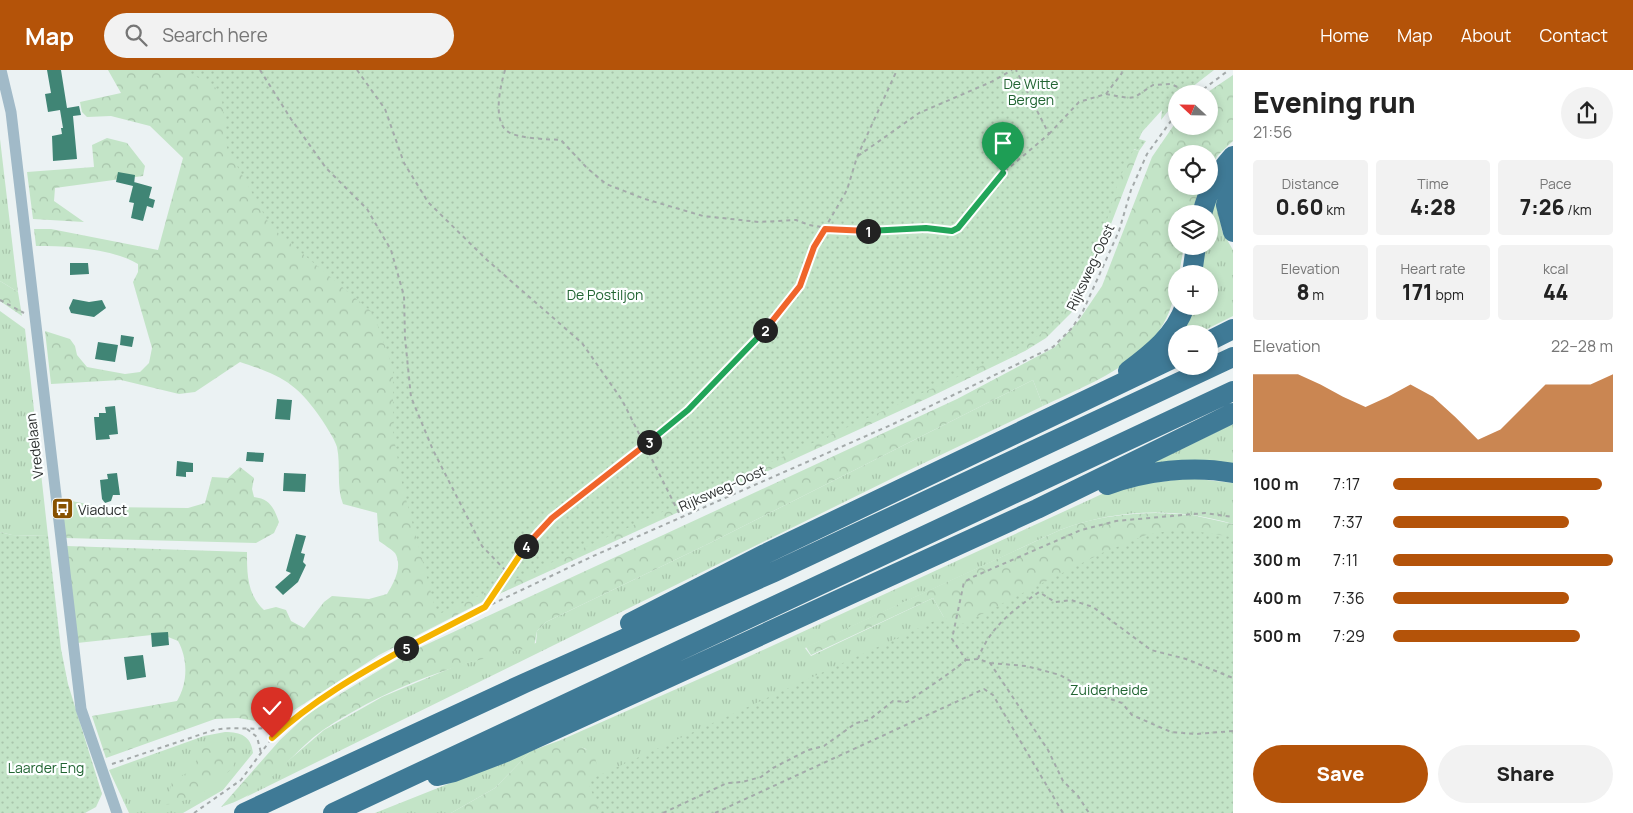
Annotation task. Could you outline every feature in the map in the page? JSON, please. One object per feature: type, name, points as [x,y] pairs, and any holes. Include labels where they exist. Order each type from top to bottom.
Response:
[{"type":"highway","points":[[1204,205],[1218,173],[1233,156]]},
{"type":"highway","points":[[1233,182],[1226,205],[1233,232]]},
{"type":"highway","points":[[1081,404],[1158,348],[1172,331],[1180,315]]},
{"type":"highway","points":[[1218,336],[1233,329]]},
{"type":"highway","points":[[244,813],[525,683],[783,568],[1233,357]]},
{"type":"highway","points":[[525,683],[706,583],[1168,361]]},
{"type":"highway","points":[[333,813],[1233,391]]},
{"type":"highway","points":[[400,783],[454,772],[506,752],[1037,509],[1233,413]]},
{"type":"highway","points":[[1037,509],[1062,503],[1109,484],[1134,477],[1181,471],[1233,473]]},
{"type":"street","name":"Vredelaan","points":[[1,70],[11,112],[80,700],[114,812]]},
{"type":"path","points":[[260,70],[291,119],[326,168],[367,209],[390,250],[404,296],[405,338],[411,397],[433,450],[482,546],[508,573]]},
{"type":"path","points":[[356,70],[385,110],[404,163],[428,202],[486,260],[582,343],[622,400],[682,517]]},
{"type":"path","points":[[505,70],[498,94],[501,124],[507,131],[532,137],[561,140],[587,168],[606,184],[645,199],[703,216],[760,222],[796,220],[825,229],[852,232],[926,228],[952,231],[958,228],[1003,173],[1049,134],[1079,102],[1106,94],[1128,98],[1135,97],[1153,85],[1173,85]]},
{"type":"path","points":[[485,607],[531,539],[552,518],[688,410],[746,350],[793,296],[800,286],[814,247],[847,190],[856,157],[897,70]]},
{"type":"path","points":[[856,157],[920,113],[991,82],[1012,70]]},
{"type":"path","points":[[1016,70],[1049,134]]},
{"type":"path","points":[[1106,94],[1122,73],[1121,70]]},
{"type":"path","points":[[1209,85],[1229,70]]},
{"type":"path","name":"Rijksweg-Oost","points":[[194,813],[241,780],[272,738],[289,722],[349,680],[446,626],[591,557],[891,425],[1053,347],[1072,328],[1083,310],[1119,231],[1132,190],[1147,154],[1168,125]]},
{"type":"path","points":[[0,300],[34,319]]},
{"type":"path","points":[[966,660],[952,639],[964,582],[973,577],[1081,530],[1116,521],[1205,513],[1233,518]]},
{"type":"path","points":[[978,659],[984,643],[1007,614],[1039,592],[1055,602],[1071,600],[1093,607],[1151,650],[1186,659],[1233,678]]},
{"type":"path","points":[[663,813],[727,783],[742,782],[761,777],[808,750],[824,746],[856,723],[869,720],[892,701],[907,702],[944,678],[966,660],[978,659],[990,663],[1026,666],[1060,676],[1090,692],[1122,703],[1132,715],[1171,732],[1196,734],[1233,731]]},
{"type":"path","points":[[990,663],[1048,750],[1063,781],[1078,796],[1089,813]]},
{"type":"path","points":[[715,813],[984,689],[993,694],[1063,813]]},
{"type":"path","points":[[100,768],[214,730],[230,727],[264,730],[289,722]]},
{"type":"path","points":[[246,728],[257,737],[261,753]]},
{"type":"green space","name":"De Postiljon","points":[[108,70],[383,70],[1120,145],[1139,151],[1088,284],[1071,313],[1046,338],[1025,351],[928,398],[486,600],[379,655],[282,718],[268,723],[238,718],[215,719],[106,758],[92,716],[177,701],[185,679],[184,655],[178,641],[161,634],[77,643],[66,546],[247,552],[249,583],[258,604],[264,610],[276,607],[286,610],[291,621],[304,628],[324,602],[332,596],[369,599],[387,594],[395,580],[398,569],[395,553],[379,541],[377,513],[343,504],[340,490],[337,447],[322,420],[305,397],[278,377],[240,362],[195,392],[179,394],[121,380],[51,384],[45,331],[70,339],[75,346],[77,355],[87,367],[125,374],[140,372],[149,363],[152,348],[133,282],[138,272],[138,264],[115,254],[102,251],[74,247],[36,246],[34,229],[51,229],[158,250],[183,158],[150,126],[111,116],[87,117],[82,112],[80,102],[121,93]]},
{"type":"green space","name":"De Postiljon","points":[[185,70],[1214,70],[1195,85],[1168,85],[1168,111],[1161,120],[1162,110],[1142,132],[1139,139],[1146,141],[1139,151],[1134,149],[1119,179],[1107,220],[1065,311],[1047,330],[1014,351],[437,615],[403,488],[393,433],[393,368],[373,313],[271,227],[227,148],[221,91]]},
{"type":"green space","points":[[1233,75],[1233,141],[1218,155],[1218,145],[1168,145],[1168,195],[1198,195],[1194,205],[1168,205],[1168,255],[1182,255],[1181,265],[1168,265],[1168,314],[1164,324],[1149,343],[1132,359],[1089,385],[1043,406],[1033,380],[710,543],[546,622],[537,631],[534,647],[451,668],[372,701],[323,730],[256,790],[221,807],[280,740],[309,713],[406,654],[957,399],[1055,347],[1079,320],[1102,286],[1152,157],[1168,134],[1218,135],[1218,85]]},
{"type":"green space","points":[[107,138],[127,143],[145,166],[143,176],[55,188],[54,201],[84,222],[33,219],[27,172],[94,167],[92,145]]},
{"type":"green space","points":[[0,139],[18,292],[0,281]]},
{"type":"green space","points":[[1221,177],[1220,217],[1222,231],[1233,250],[1233,316],[1215,325],[1182,325],[1187,315],[1218,315],[1218,265],[1200,265],[1202,255],[1218,255],[1218,205],[1212,205],[1215,195],[1218,195]]},
{"type":"green space","points":[[0,281],[18,292],[22,316],[0,301]]},
{"type":"green space","points":[[0,311],[25,329],[48,536],[12,535],[0,532]]},
{"type":"green space","points":[[1033,380],[1043,406],[246,797],[324,730],[382,697],[456,666],[536,643],[537,631],[546,622],[710,543]]},
{"type":"green space","points":[[1233,424],[1233,471],[1130,474]]},
{"type":"green space","points":[[240,467],[254,478],[252,489],[254,497],[264,500],[271,505],[279,522],[274,533],[256,543],[65,538],[61,499],[103,507],[188,508],[205,503],[212,477],[228,478]]},
{"type":"green space","points":[[1189,478],[1233,483],[1233,524],[1190,515],[1168,513],[1124,514],[1081,523],[1060,530],[805,648],[811,656],[933,598],[951,630],[610,813],[586,749],[561,740],[724,668],[1115,488]]},
{"type":"green space","points":[[1156,513],[1192,515],[1233,524],[1233,813],[951,630],[933,598],[811,655],[806,647],[1060,530],[1108,517]]},
{"type":"green space","name":"Zuiderheide","points":[[1180,529],[1233,537],[1233,813],[601,813],[587,781],[945,616],[952,629],[1102,553],[1146,535]]},
{"type":"green space","name":"Laarder Eng","points":[[0,532],[12,535],[48,536],[61,649],[68,684],[102,794],[96,807],[85,813],[0,813]]},
{"type":"green space","points":[[225,732],[244,736],[250,743],[253,753],[223,790],[183,813],[129,813],[109,770],[204,736]]},
{"type":"green space","points":[[561,740],[576,744],[594,754],[610,813],[451,813],[495,788],[531,751]]},
{"type":"green space","points":[[239,746],[233,768],[198,797],[166,805],[172,782],[193,769],[201,748]]},
{"type":"green space","points":[[531,751],[495,788],[451,813],[375,813]]},
{"type":"building","points":[[47,70],[61,70],[67,108],[79,106],[81,115],[73,116],[77,159],[53,161],[52,136],[62,134],[61,128],[63,128],[60,110],[48,112],[45,94],[51,93]]},
{"type":"building","points":[[118,172],[135,175],[134,182],[152,187],[149,198],[155,200],[153,208],[147,206],[143,221],[131,218],[134,203],[129,202],[133,186],[116,182]]},
{"type":"building","points":[[70,263],[88,263],[89,274],[70,275]]},
{"type":"building","points":[[73,299],[89,302],[102,300],[106,308],[94,317],[71,313],[69,308]]},
{"type":"building","points":[[121,335],[134,337],[132,347],[120,345]]},
{"type":"building","points":[[98,342],[118,345],[115,362],[95,359]]},
{"type":"building","points":[[277,399],[292,400],[290,420],[275,419]]},
{"type":"building","points":[[115,406],[118,434],[109,435],[110,439],[96,440],[94,417],[99,417],[99,413],[106,413],[105,407]]},
{"type":"building","points":[[247,452],[264,453],[263,462],[246,461]]},
{"type":"building","points":[[177,461],[193,463],[193,472],[186,472],[186,477],[176,476]]},
{"type":"building","points":[[117,473],[120,495],[113,495],[111,501],[105,503],[102,499],[100,480],[108,479],[107,474]]},
{"type":"building","points":[[284,473],[306,474],[305,492],[283,491]]},
{"type":"building","points":[[296,534],[306,536],[301,553],[305,554],[303,562],[306,565],[298,582],[283,595],[275,587],[291,573],[286,571]]},
{"type":"building","points":[[168,632],[169,645],[152,647],[151,633]]},
{"type":"building","points":[[143,655],[146,677],[127,680],[124,657]]},
{"type":"place","name":"Viaduct","points":[[62,509]]},
{"type":"route","points":[[272,738],[289,722],[349,680],[446,626],[485,607],[531,539],[552,518],[688,410],[764,331],[800,286],[814,247],[825,229],[852,232],[926,228],[952,231],[958,228],[1003,173]]},
{"type":"park label","name":"De Witte Bergen","points":[[1031,92]]}]
